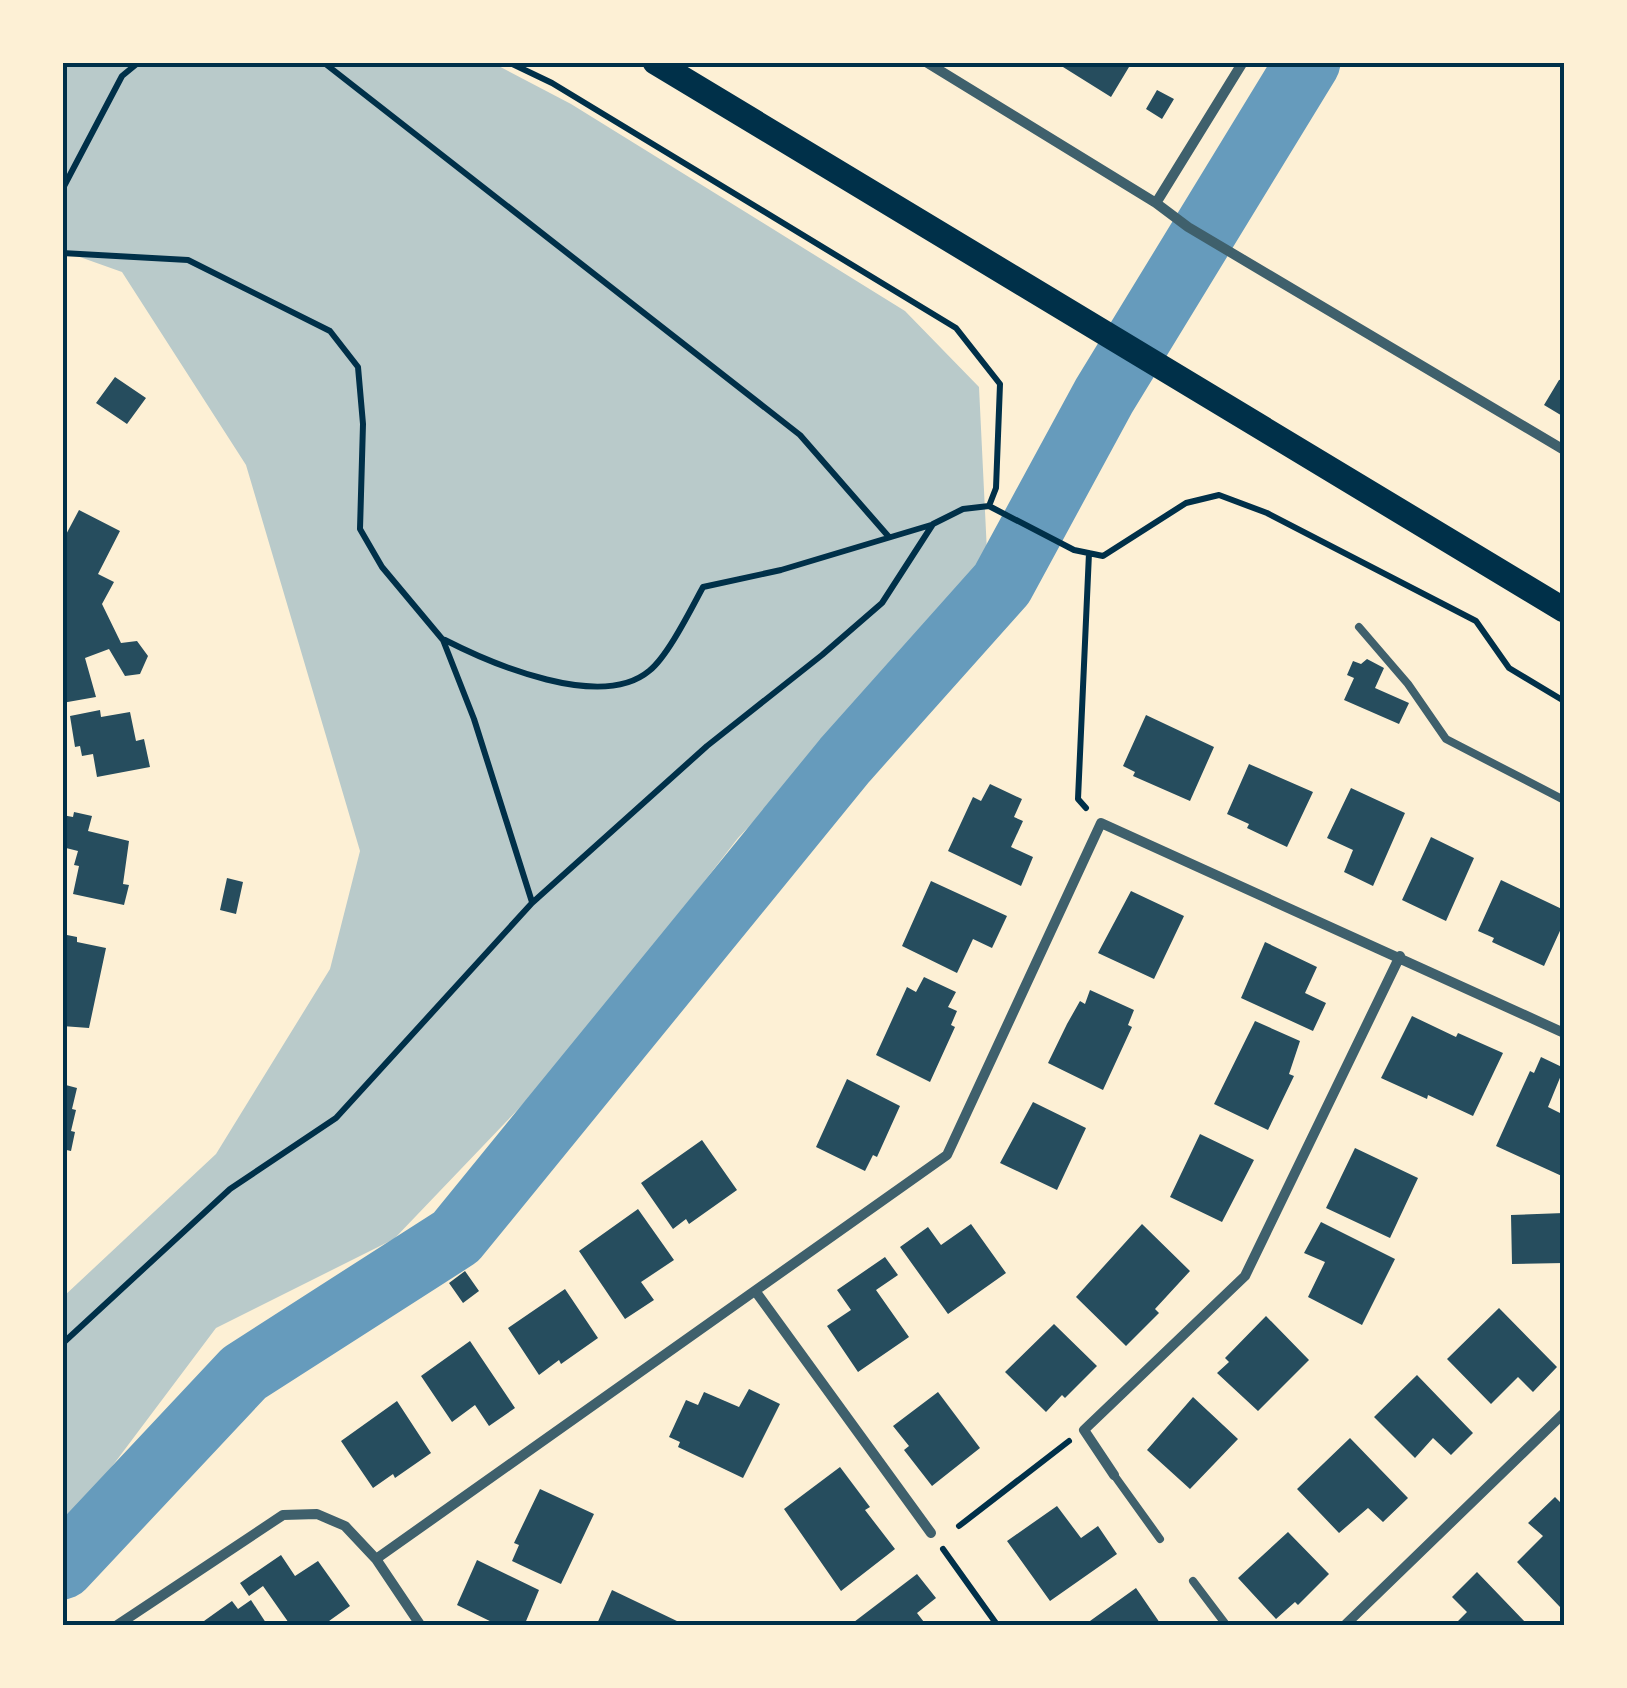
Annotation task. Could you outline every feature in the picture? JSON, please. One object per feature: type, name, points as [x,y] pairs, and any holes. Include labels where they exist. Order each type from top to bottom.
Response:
[{"type":"main road","points":[[655,62],[1564,610]]},
{"type":"street","points":[[926,62],[1156,203],[1188,227],[1564,450]]},
{"type":"street","points":[[1156,203],[1242,62]]},
{"type":"street","points":[[376,1560],[947,1155],[1101,823],[1564,1033]]},
{"type":"street","points":[[1114,1475],[1084,1430],[1244,1276],[1400,956]]},
{"type":"street","points":[[756,1292],[935,1538]]},
{"type":"street","points":[[1344,1626],[1564,1413]]},
{"type":"street","points":[[116,1626],[283,1515],[317,1514],[345,1526],[376,1560],[420,1626]]},
{"type":"lane","points":[[1360,627],[1408,684],[1446,739],[1564,800]]},
{"type":"lane","points":[[1114,1475],[1160,1539]]},
{"type":"lane","points":[[1193,1581],[1226,1626]]},
{"type":"path","points":[[62,190],[122,76],[139,62]]},
{"type":"path","points":[[322,62],[800,435],[888,536]]},
{"type":"path","points":[[508,62],[552,83],[956,328],[1000,384],[996,488],[989,506]]},
{"type":"path","points":[[62,253],[188,260],[330,331],[358,367],[363,424],[360,529],[382,567],[444,640],[474,719],[532,903]]},
{"type":"path","points":[[444,640],[492,664],[569,684],[611,687],[649,672],[704,587],[781,570],[933,524],[963,509],[989,506],[1074,550],[1103,556],[1186,503],[1218,495],[1267,513],[1476,621],[1510,668],[1564,701]]},
{"type":"path","points":[[62,1344],[230,1190],[336,1118],[532,903],[707,746],[882,602],[933,524]]},
{"type":"path","points":[[1089,553],[1078,799],[1101,823]]},
{"type":"path","points":[[949,1534],[1084,1430]]},
{"type":"path","points":[[960,1526],[935,1538],[998,1626]]},
{"type":"shaded area","points":[[63,63],[493,63],[571,104],[905,311],[979,387],[988,573],[738,838],[567,1058],[394,1239],[216,1328],[71,1521],[63,1523],[63,1297],[216,1154],[330,969],[360,851],[246,465],[122,272],[63,251]]},
{"type":"building","points":[[1055,62],[1132,62],[1111,97]]},
{"type":"building","points":[[1157,90],[1174,99],[1162,119],[1146,109]]},
{"type":"building","points":[[115,377],[146,398],[127,424],[96,403]]},
{"type":"building","points":[[1564,379],[1564,417],[1544,405],[1559,380]]},
{"type":"building","points":[[79,510],[120,531],[98,574],[114,582],[102,604],[121,643],[137,641],[148,656],[140,674],[125,676],[109,649],[85,658],[96,697],[62,703],[62,542]]},
{"type":"building","points":[[1367,659],[1384,668],[1375,688],[1409,703],[1399,724],[1344,700],[1354,678],[1347,675],[1353,661],[1361,664]]},
{"type":"building","points":[[100,710],[101,717],[130,712],[136,741],[144,739],[150,767],[97,777],[93,754],[82,756],[80,746],[75,747],[70,716]]},
{"type":"building","points":[[1146,715],[1214,747],[1190,801],[1133,776],[1135,772],[1123,766]]},
{"type":"building","points":[[1249,764],[1313,792],[1287,847],[1227,814]]},
{"type":"building","points":[[990,784],[1022,799],[1014,817],[1023,821],[1011,847],[1033,857],[1021,886],[948,851],[973,797],[981,801]]},
{"type":"building","points":[[1351,788],[1405,813],[1373,886],[1344,872],[1353,850],[1327,838]]},
{"type":"building","points":[[74,812],[92,816],[88,831],[129,841],[123,884],[129,885],[124,905],[73,894],[78,851],[62,847],[62,815],[73,817]]},
{"type":"building","points":[[1431,837],[1474,858],[1446,921],[1402,900]]},
{"type":"building","points":[[227,878],[243,882],[236,914],[220,910]]},
{"type":"building","points":[[1501,880],[1564,910],[1564,922],[1544,966],[1492,942],[1494,938],[1478,931]]},
{"type":"building","points":[[931,881],[1007,916],[992,948],[973,939],[957,973],[902,946]]},
{"type":"building","points":[[1131,891],[1184,916],[1154,979],[1098,953]]},
{"type":"building","points":[[62,934],[77,937],[77,942],[106,948],[89,1028],[62,1026]]},
{"type":"building","points":[[1265,942],[1317,967],[1305,993],[1326,1003],[1313,1031],[1241,998]]},
{"type":"building","points":[[924,977],[956,992],[948,1007],[957,1011],[951,1025],[955,1027],[930,1082],[876,1055],[907,987],[916,992]]},
{"type":"building","points":[[1090,990],[1134,1010],[1128,1025],[1132,1027],[1103,1090],[1048,1063],[1080,1001],[1085,1004]]},
{"type":"building","points":[[1412,1016],[1503,1053],[1473,1116],[1381,1078]]},
{"type":"building","points":[[1255,1021],[1300,1041],[1289,1074],[1294,1076],[1268,1130],[1214,1104]]},
{"type":"building","points":[[1541,1057],[1564,1068],[1548,1107],[1564,1115],[1564,1177],[1496,1146],[1530,1071],[1534,1073]]},
{"type":"building","points":[[847,1079],[900,1106],[877,1157],[873,1155],[865,1171],[816,1147]]},
{"type":"building","points":[[62,1084],[77,1088],[71,1151],[62,1149]]},
{"type":"building","points":[[1033,1102],[1086,1128],[1057,1190],[1000,1163]]},
{"type":"building","points":[[1200,1134],[1254,1160],[1222,1222],[1170,1197]]},
{"type":"building","points":[[702,1140],[737,1190],[689,1224],[686,1219],[673,1229],[641,1183]]},
{"type":"building","points":[[1355,1148],[1418,1178],[1390,1238],[1326,1208]]},
{"type":"building","points":[[638,1209],[674,1260],[641,1282],[654,1300],[625,1319],[579,1251]]},
{"type":"building","points":[[1564,1213],[1564,1263],[1512,1264],[1511,1215]]},
{"type":"building","points":[[1321,1222],[1395,1259],[1362,1325],[1308,1297],[1325,1262],[1304,1253]]},
{"type":"building","points":[[971,1224],[1006,1273],[948,1314],[900,1247],[928,1227],[941,1245]]},
{"type":"building","points":[[1142,1224],[1190,1271],[1155,1309],[1159,1313],[1126,1346],[1076,1297]]},
{"type":"building","points":[[885,1257],[898,1275],[876,1290],[909,1337],[858,1372],[827,1326],[851,1310],[837,1290]]},
{"type":"building","points":[[465,1271],[479,1291],[463,1303],[449,1283]]},
{"type":"building","points":[[565,1289],[598,1338],[539,1375],[508,1328]]},
{"type":"building","points":[[1499,1308],[1557,1367],[1533,1392],[1518,1377],[1491,1404],[1447,1359]]},
{"type":"building","points":[[1266,1316],[1309,1360],[1258,1411],[1217,1373],[1229,1362],[1225,1358]]},
{"type":"building","points":[[1054,1324],[1097,1366],[1046,1412],[1005,1372]]},
{"type":"building","points":[[470,1341],[515,1408],[489,1426],[475,1405],[452,1422],[421,1376]]},
{"type":"building","points":[[1417,1375],[1473,1433],[1451,1455],[1433,1438],[1415,1458],[1374,1417]]},
{"type":"building","points":[[749,1389],[780,1404],[743,1478],[678,1447],[680,1442],[669,1437],[686,1400],[698,1405],[704,1392],[739,1407]]},
{"type":"building","points":[[938,1392],[980,1448],[932,1486],[904,1450],[909,1446],[893,1426]]},
{"type":"building","points":[[1193,1397],[1238,1439],[1190,1489],[1147,1450]]},
{"type":"building","points":[[397,1401],[431,1453],[373,1488],[341,1441]]},
{"type":"building","points":[[1350,1438],[1408,1498],[1383,1522],[1368,1508],[1339,1533],[1297,1489]]},
{"type":"building","points":[[840,1467],[870,1507],[865,1510],[895,1549],[841,1591],[784,1509]]},
{"type":"building","points":[[540,1489],[594,1514],[561,1584],[512,1561],[519,1545],[514,1543]]},
{"type":"building","points":[[1555,1497],[1564,1506],[1564,1603],[1560,1607],[1517,1562],[1543,1536],[1528,1523]]},
{"type":"building","points":[[1057,1506],[1081,1538],[1098,1526],[1117,1554],[1050,1601],[1007,1541]]},
{"type":"building","points":[[1288,1532],[1329,1574],[1298,1605],[1295,1602],[1276,1619],[1238,1578]]},
{"type":"building","points":[[281,1555],[295,1576],[318,1561],[350,1606],[322,1626],[291,1626],[263,1586],[249,1596],[240,1583]]},
{"type":"building","points":[[477,1560],[539,1590],[524,1626],[500,1626],[457,1605]]},
{"type":"building","points":[[1477,1572],[1529,1626],[1453,1626],[1467,1612],[1452,1597]]},
{"type":"building","points":[[917,1574],[936,1598],[917,1613],[927,1626],[856,1626],[854,1622]]},
{"type":"building","points":[[1136,1588],[1162,1626],[1083,1626]]},
{"type":"building","points":[[612,1590],[679,1622],[677,1626],[596,1626]]},
{"type":"building","points":[[251,1600],[268,1626],[197,1626],[232,1601],[238,1609]]},
{"type":"waterway","points":[[62,1567],[244,1373],[456,1237],[845,760],[1002,584],[1104,396],[1308,62]]}]
